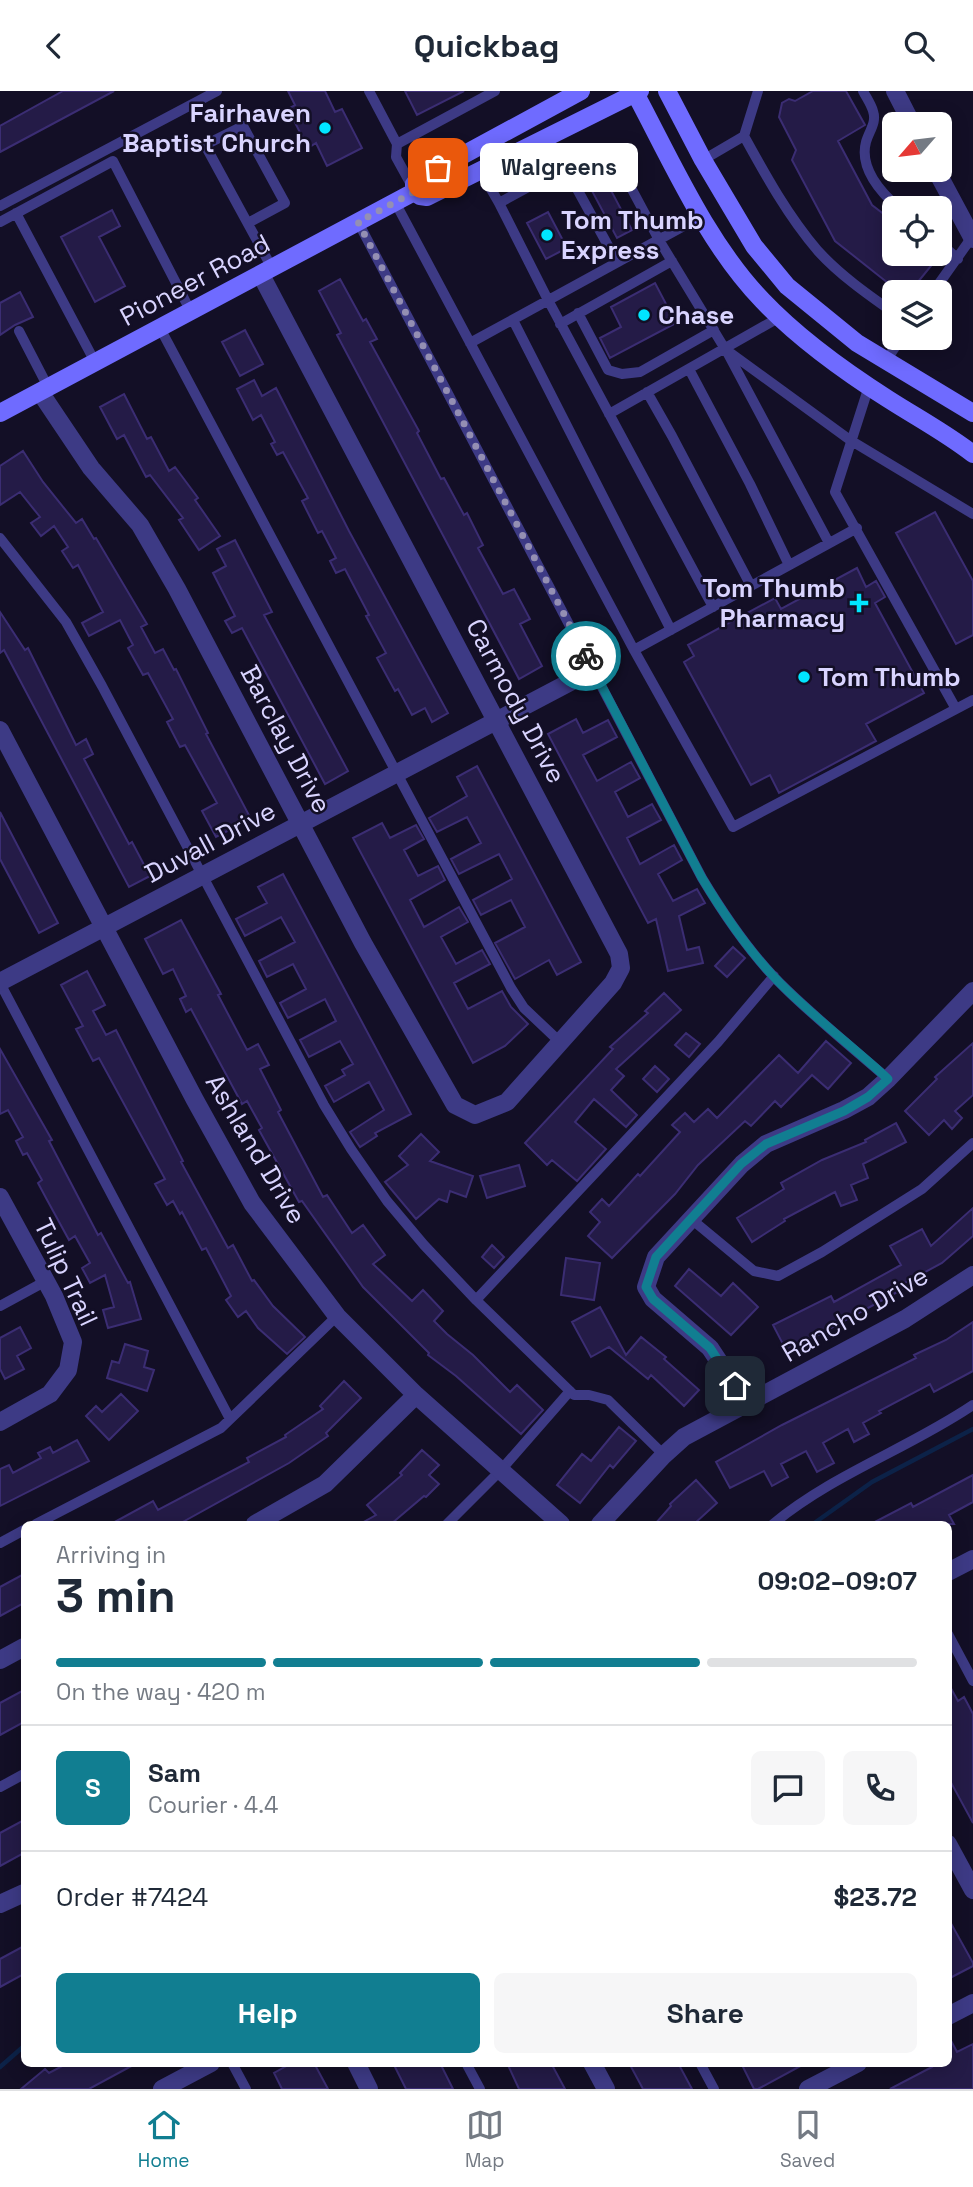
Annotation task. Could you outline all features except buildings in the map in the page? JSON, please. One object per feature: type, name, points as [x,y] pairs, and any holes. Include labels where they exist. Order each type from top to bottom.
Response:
[{"type":"main road","name":"Pioneer Road","points":[[414,192],[414,184],[419,179],[581,91]]},
{"type":"main road","points":[[667,91],[703,160],[754,246],[787,286],[858,342],[973,413]]},
{"type":"main road","name":"Pioneer Road","points":[[414,192],[420,197],[427,197],[636,92]]},
{"type":"main road","points":[[636,92],[702,216],[743,279],[780,317],[814,346],[869,386],[956,440],[973,454]]},
{"type":"main road","name":"Pioneer Road","points":[[0,413],[414,192]]},
{"type":"main road","points":[[869,386],[886,361]]},
{"type":"street","points":[[895,91],[906,112]]},
{"type":"street","points":[[943,182],[973,238]]},
{"type":"street","name":"Carmody Drive","points":[[267,271],[496,720],[619,954],[621,968],[613,983],[507,1102],[475,1115]]},
{"type":"street","name":"Barclay Drive","points":[[44,389],[91,468],[140,525],[177,589],[363,943],[455,1105],[475,1115]]},
{"type":"street","name":"Duvall Drive","points":[[0,983],[593,670]]},
{"type":"street","name":"Ashland Drive","points":[[0,730],[252,1203],[337,1316],[416,1395],[558,1521]]},
{"type":"street","points":[[747,1404],[710,1348],[653,1299],[646,1287],[656,1257],[741,1164],[766,1144],[844,1111],[868,1097],[973,991]]},
{"type":"street","name":"Tulip Trail","points":[[0,1197],[46,1282],[73,1342],[68,1370],[50,1394],[0,1422]]},
{"type":"street","name":"Rancho Drive","points":[[603,1521],[684,1437],[905,1319],[973,1275]]},
{"type":"street","points":[[260,1521],[325,1484],[416,1395]]},
{"type":"street","points":[[952,1570],[973,1559]]},
{"type":"street","points":[[0,1660],[21,1649]]},
{"type":"street","points":[[952,1851],[973,1890]]},
{"type":"street","points":[[0,1904],[21,1894]]},
{"type":"street","points":[[952,2014],[973,2003]]},
{"type":"street","points":[[162,2089],[203,2067]]},
{"type":"street","points":[[358,2067],[369,2089]]},
{"type":"street","points":[[594,2067],[606,2089]]},
{"type":"street","points":[[808,2089],[833,2069]]},
{"type":"lane","points":[[0,207],[217,91]]},
{"type":"lane","points":[[369,91],[397,144],[396,157],[414,192]]},
{"type":"lane","points":[[397,144],[495,91]]},
{"type":"lane","points":[[703,160],[744,136],[758,91]]},
{"type":"lane","points":[[863,91],[874,119],[874,126],[866,142],[864,159],[885,196]]},
{"type":"lane","points":[[248,223],[285,203],[243,125],[205,145],[248,223],[267,271]]},
{"type":"lane","points":[[744,136],[773,190],[818,251],[858,288],[882,305]]},
{"type":"lane","points":[[613,155],[659,240],[725,349],[829,543]]},
{"type":"lane","points":[[0,222],[113,161],[191,312]]},
{"type":"lane","points":[[499,204],[565,167],[617,262]]},
{"type":"lane","points":[[480,170],[713,607]]},
{"type":"lane","points":[[395,202],[634,650],[733,827],[973,700]]},
{"type":"lane","points":[[16,213],[95,362]]},
{"type":"lane","points":[[470,343],[702,216]]},
{"type":"lane","points":[[358,222],[702,878],[723,912],[785,989],[888,1079]]},
{"type":"lane","points":[[942,280],[973,238]]},
{"type":"lane","points":[[952,254],[958,259]]},
{"type":"lane","points":[[560,324],[672,261]]},
{"type":"lane","points":[[578,313],[608,370],[622,374],[640,372],[714,330]]},
{"type":"lane","points":[[609,414],[780,317]]},
{"type":"lane","points":[[513,320],[671,630]]},
{"type":"lane","points":[[160,328],[511,988],[524,1009],[560,1042]]},
{"type":"lane","points":[[19,331],[44,389]]},
{"type":"lane","points":[[725,349],[850,440],[973,513]]},
{"type":"lane","points":[[886,361],[893,350]]},
{"type":"lane","points":[[689,369],[789,565]]},
{"type":"lane","points":[[869,386],[835,492],[956,709]]},
{"type":"lane","points":[[647,392],[673,436],[751,586]]},
{"type":"lane","points":[[634,650],[857,529]]},
{"type":"lane","points":[[0,538],[66,622],[324,1105],[387,1201],[476,1300],[570,1391],[575,1395],[608,1400],[664,1455]]},
{"type":"lane","points":[[476,1300],[718,1042],[774,976]]},
{"type":"lane","points":[[0,983],[230,1419]]},
{"type":"lane","points":[[690,1218],[754,1271],[778,1276],[822,1252],[922,1189],[973,1143]]},
{"type":"lane","points":[[0,1306],[46,1282]]},
{"type":"lane","points":[[42,1521],[221,1428],[337,1316]]},
{"type":"lane","points":[[450,1521],[501,1470],[570,1391]]},
{"type":"lane","points":[[777,1521],[838,1479],[952,1419],[973,1405]]},
{"type":"lane","points":[[0,1543],[21,1532]]},
{"type":"lane","points":[[952,1642],[973,1681]]},
{"type":"lane","points":[[0,1787],[21,1776]]},
{"type":"lane","points":[[234,2067],[246,2089]]},
{"type":"lane","points":[[468,2067],[480,2089]]},
{"type":"lane","points":[[702,2067],[714,2089]]},
{"type":"waterway","points":[[817,1521],[872,1482],[973,1429]]},
{"type":"waterway","points":[[0,2067],[21,2049]]},
{"type":"way so far","points":[[438,168],[419,179],[414,184],[414,192],[358,222],[586,656]]},
{"type":"place","name":"Fairhaven Baptist Church","points":[[325,128]]},
{"type":"place","name":"Walgreens","points":[[438,168]]},
{"type":"place","name":"Tom Thumb Express","points":[[547,235]]},
{"type":"place","name":"Chase","points":[[644,315]]},
{"type":"place","name":"Tom Thumb Pharmacy","points":[[859,603]]},
{"type":"place","name":"Tom Thumb","points":[[804,677]]},
{"type":"route","points":[[586,656],[702,878],[723,912],[785,989],[888,1079],[868,1097],[844,1111],[766,1144],[741,1164],[656,1257],[648,1274],[646,1287],[653,1299],[710,1348],[735,1386]]}]
